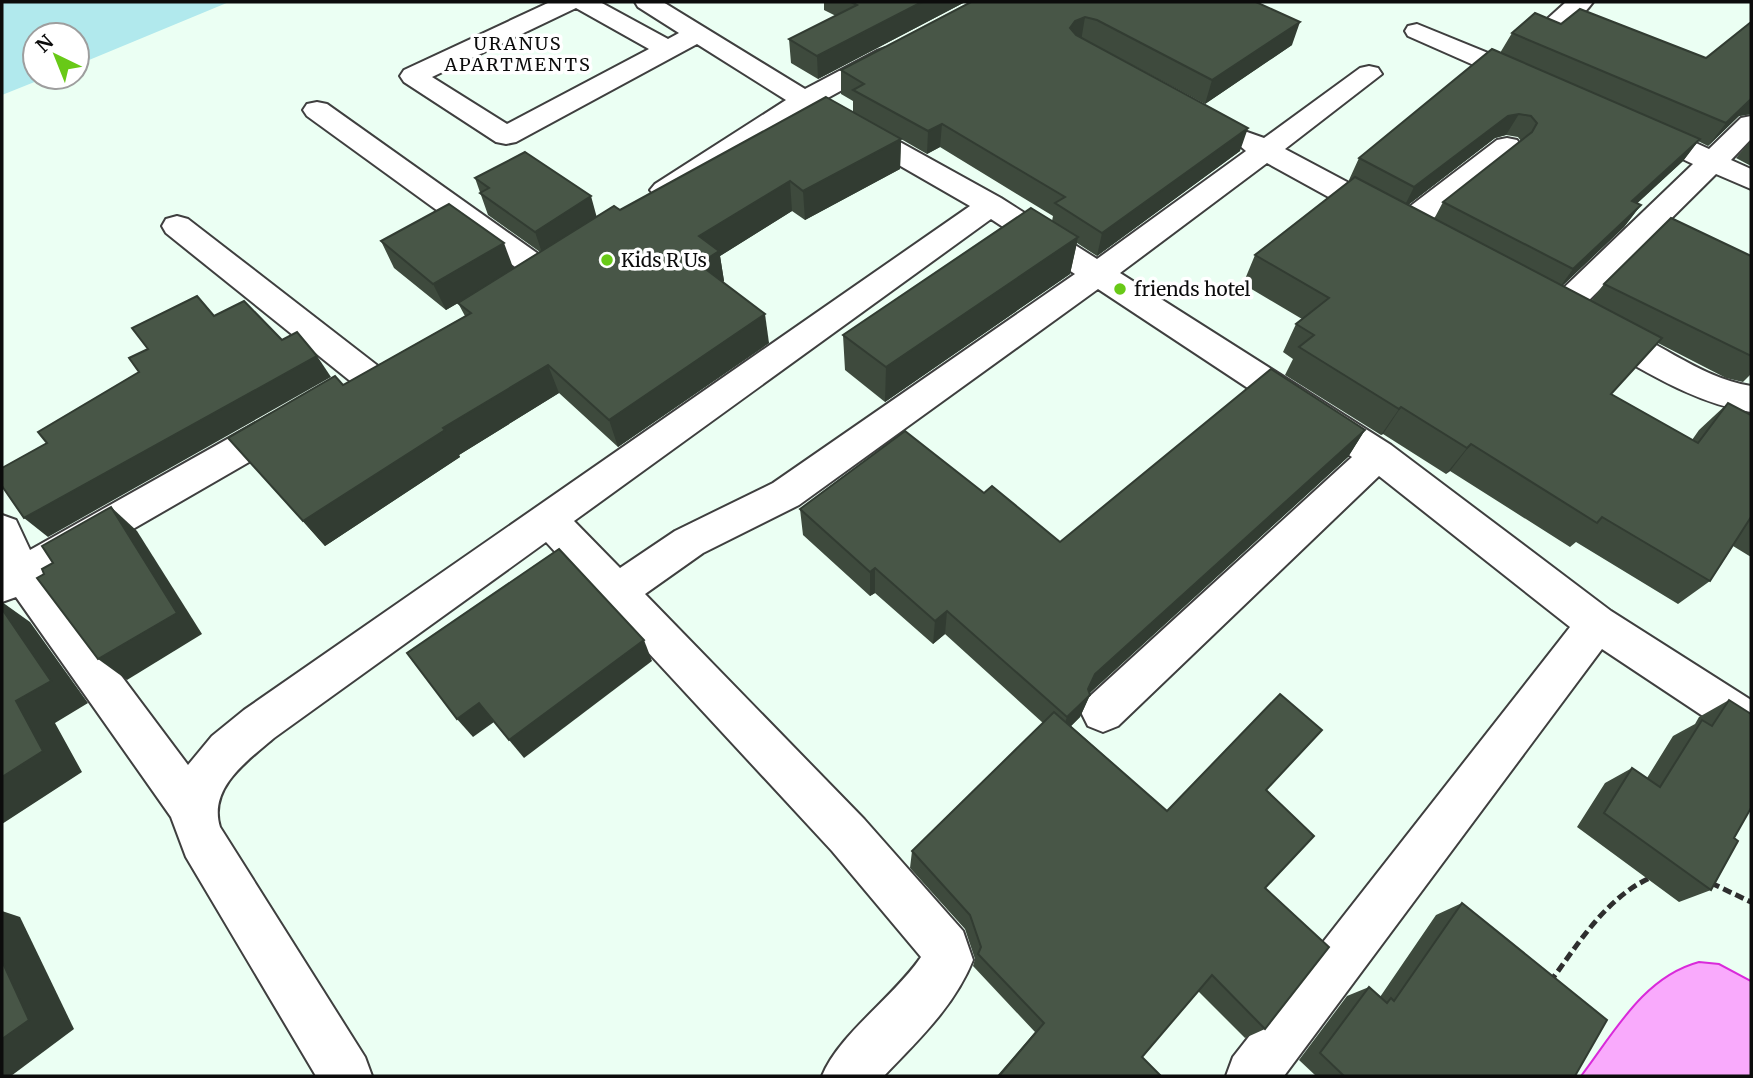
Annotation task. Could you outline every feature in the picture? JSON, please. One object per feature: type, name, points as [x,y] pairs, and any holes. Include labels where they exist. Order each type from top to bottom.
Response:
[{"type":"street","points":[[569,2],[413,76],[506,136],[698,33]]},
{"type":"street","points":[[583,2],[668,49]]},
{"type":"street","points":[[648,2],[804,100],[991,205],[1378,455],[1597,624],[1751,724]]},
{"type":"street","points":[[1557,21],[1581,2]]},
{"type":"street","points":[[1417,31],[1553,90]]},
{"type":"street","points":[[643,204],[804,100],[902,48]]},
{"type":"street","points":[[617,591],[689,542],[786,494],[1096,275],[1369,74]]},
{"type":"street","points":[[317,110],[540,271]]},
{"type":"street","points":[[1615,117],[1714,160],[1751,180]]},
{"type":"street","points":[[1751,124],[1714,160],[1548,304],[1713,389],[1736,398],[1751,399]]},
{"type":"street","points":[[1221,126],[1416,232],[1507,146]]},
{"type":"street","points":[[194,810],[203,782],[223,753],[259,724],[991,205]]},
{"type":"street","points":[[12,579],[378,368],[177,226]]},
{"type":"street","points":[[1103,712],[1378,455]]},
{"type":"street","points":[[548,519],[848,835],[946,948],[948,960],[923,998],[848,1076]]},
{"type":"street","points":[[2,531],[12,579],[194,810],[202,841],[346,1076]]},
{"type":"street","points":[[1252,1076],[1597,624]]},
{"type":"path","points":[[1544,989],[1612,903],[1638,881],[1661,874]]},
{"type":"path","points":[[1706,882],[1751,902]]},
{"type":"shaded area","points":[[2,2],[229,2],[91,59],[91,21],[21,21],[21,87],[2,95]]},
{"type":"shaded area","points":[[1699,962],[1719,964],[1751,981],[1751,1076],[1581,1076],[1618,1025],[1646,993],[1679,969]]},
{"type":"building","points":[[851,2],[922,2],[817,56],[789,39],[857,5]]},
{"type":"building","points":[[971,2],[1256,2],[1300,22],[1212,80],[1097,20],[1085,17],[1075,21],[1070,28],[1076,35],[1248,128],[1102,233],[1055,203],[1065,197],[942,124],[928,131],[853,90],[864,84],[841,70]]},
{"type":"building","points":[[1580,9],[1706,58],[1751,22],[1751,99],[1726,123],[1512,33],[1535,13],[1561,24]]},
{"type":"building","points":[[1492,49],[1700,139],[1632,201],[1641,205],[1573,269],[1443,202],[1532,132],[1537,123],[1531,116],[1508,116],[1414,187],[1359,158]]},
{"type":"building","points":[[826,97],[901,139],[803,191],[790,181],[699,236],[719,251],[699,264],[765,314],[609,420],[548,365],[443,428],[445,430],[303,521],[228,438],[335,376],[343,385],[471,313],[458,303],[614,206],[620,210]]},
{"type":"building","points":[[525,152],[591,196],[535,232],[480,193],[489,188],[475,178]]},
{"type":"building","points":[[1355,177],[1662,338],[1611,394],[1698,443],[1728,403],[1751,415],[1751,517],[1710,581],[1602,517],[1597,523],[1471,444],[1467,448],[1299,347],[1314,335],[1296,324],[1329,298],[1255,255]]},
{"type":"building","points":[[449,204],[504,243],[433,284],[381,241]]},
{"type":"building","points":[[1031,208],[1078,237],[886,367],[843,335]]},
{"type":"building","points":[[1671,218],[1751,256],[1751,356],[1604,284]]},
{"type":"building","points":[[197,296],[214,316],[244,301],[282,340],[297,332],[317,356],[24,518],[2,486],[2,468],[47,443],[38,432],[139,372],[129,358],[148,349],[132,328]]},
{"type":"building","points":[[1271,369],[1365,430],[1095,674],[1088,689],[1090,695],[1067,717],[947,611],[935,621],[875,568],[870,572],[800,509],[905,431],[984,493],[992,486],[1060,542]]},
{"type":"building","points":[[111,507],[177,613],[98,659],[37,578],[44,574],[42,569],[53,563],[42,546]]},
{"type":"building","points":[[559,549],[644,640],[509,740],[479,703],[457,719],[407,653]]},
{"type":"building","points":[[2,609],[51,681],[16,701],[43,751],[2,777]]},
{"type":"building","points":[[1280,694],[1322,730],[1266,790],[1314,836],[1265,888],[1329,947],[1265,1029],[1212,975],[1142,1057],[1161,1076],[999,1076],[1044,1023],[978,954],[981,947],[970,915],[912,851],[1054,712],[1167,811]]},
{"type":"building","points":[[1729,700],[1751,714],[1751,808],[1734,838],[1738,841],[1711,890],[1604,813],[1632,768],[1660,787],[1702,720],[1712,726]]},
{"type":"building","points":[[1462,903],[1607,1020],[1575,1076],[1344,1076],[1320,1053],[1369,987],[1387,1003],[1391,998],[1394,1001]]},
{"type":"building","points":[[2,961],[29,1020],[2,1039]]},
{"type":"place","name":"Kids R Us","points":[[607,260]]},
{"type":"place","name":"friends hotel","points":[[1120,289]]},
{"type":"district","name":"URANUS APARTMENTS","points":[[518,54]]}]
